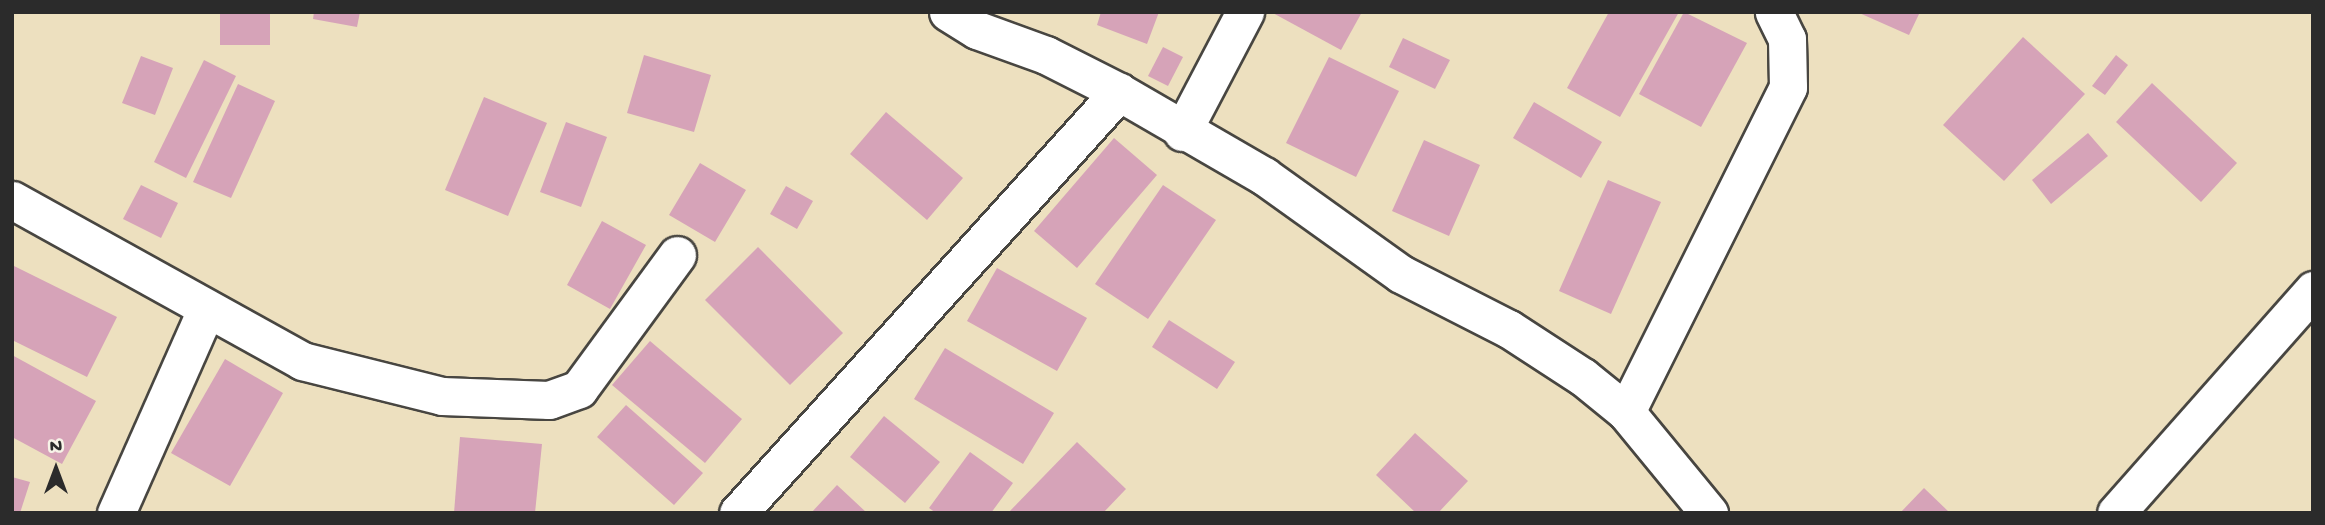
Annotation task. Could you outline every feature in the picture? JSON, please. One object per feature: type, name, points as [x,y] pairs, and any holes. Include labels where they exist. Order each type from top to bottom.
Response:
[{"type":"street","points":[[948,12],[977,30],[1046,55],[1119,92],[1182,132],[1264,176],[1401,274],[1519,336],[1583,377],[1626,412],[1709,513]]},
{"type":"street","points":[[1182,132],[1245,12]]},
{"type":"street","points":[[1626,412],[1788,87],[1787,39],[1774,12]]},
{"type":"street","points":[[738,513],[1119,92]]},
{"type":"street","points":[[12,200],[302,361],[442,396],[549,400],[579,389],[677,255]]},
{"type":"street","points":[[2116,513],[2313,290]]},
{"type":"street","points":[[117,513],[206,310]]},
{"type":"building","points":[[220,12],[270,12],[270,45],[220,45]]},
{"type":"building","points":[[314,12],[360,12],[357,27],[313,19]]},
{"type":"building","points":[[1101,12],[1159,12],[1147,44],[1097,25]]},
{"type":"building","points":[[1271,12],[1362,12],[1341,50]]},
{"type":"building","points":[[1609,12],[1679,12],[1620,117],[1567,88]]},
{"type":"building","points":[[1684,12],[1747,43],[1701,127],[1639,94]]},
{"type":"building","points":[[1857,12],[1920,12],[1909,35]]},
{"type":"building","points":[[2023,37],[2085,94],[2004,181],[1943,125]]},
{"type":"building","points":[[1403,38],[1450,60],[1435,89],[1389,67]]},
{"type":"building","points":[[1163,47],[1183,57],[1168,86],[1148,76]]},
{"type":"building","points":[[644,55],[711,75],[694,132],[627,113]]},
{"type":"building","points":[[2116,55],[2128,65],[2105,95],[2092,86]]},
{"type":"building","points":[[141,56],[173,68],[155,115],[122,103]]},
{"type":"building","points":[[1329,57],[1399,91],[1356,177],[1286,143]]},
{"type":"building","points":[[204,60],[236,76],[186,178],[154,162]]},
{"type":"building","points":[[2152,83],[2237,163],[2201,202],[2116,122]]},
{"type":"building","points":[[238,84],[275,101],[231,198],[193,182]]},
{"type":"building","points":[[484,97],[547,123],[508,216],[445,190]]},
{"type":"building","points":[[1534,102],[1602,142],[1581,178],[1513,138]]},
{"type":"building","points":[[886,112],[963,178],[927,220],[850,154]]},
{"type":"building","points":[[566,122],[607,137],[581,207],[540,192]]},
{"type":"building","points":[[2088,133],[2108,156],[2051,204],[2032,180]]},
{"type":"building","points":[[1114,138],[1157,175],[1077,268],[1034,231]]},
{"type":"building","points":[[1424,140],[1480,165],[1449,236],[1392,211]]},
{"type":"building","points":[[700,163],[746,190],[715,242],[669,215]]},
{"type":"building","points":[[1608,180],[1661,202],[1611,314],[1559,291]]},
{"type":"building","points":[[141,185],[178,203],[161,238],[123,219]]},
{"type":"building","points":[[1163,185],[1216,220],[1148,319],[1095,284]]},
{"type":"building","points":[[786,186],[813,201],[797,229],[770,214]]},
{"type":"building","points":[[602,221],[646,245],[610,309],[567,285]]},
{"type":"building","points":[[758,247],[843,333],[790,385],[705,300]]},
{"type":"building","points":[[12,265],[117,317],[87,377],[12,340]]},
{"type":"building","points":[[997,268],[1087,318],[1057,371],[967,321]]},
{"type":"building","points":[[1169,320],[1235,362],[1217,389],[1152,347]]},
{"type":"building","points":[[650,341],[742,419],[705,463],[612,385]]},
{"type":"building","points":[[945,348],[1054,413],[1023,464],[914,399]]},
{"type":"building","points":[[12,355],[96,401],[62,464],[12,437]]},
{"type":"building","points":[[225,359],[283,393],[230,486],[171,453]]},
{"type":"building","points":[[626,405],[703,473],[674,505],[597,437]]},
{"type":"building","points":[[884,416],[940,462],[905,503],[850,457]]},
{"type":"building","points":[[1415,433],[1468,481],[1438,513],[1416,513],[1376,475]]},
{"type":"building","points":[[460,437],[542,444],[535,513],[454,513]]},
{"type":"building","points":[[1077,442],[1126,489],[1103,513],[1008,513]]},
{"type":"building","points":[[970,452],[1013,483],[991,513],[936,513],[929,508]]},
{"type":"building","points":[[12,477],[30,482],[20,513],[12,513]]},
{"type":"building","points":[[837,485],[867,513],[811,513]]},
{"type":"building","points":[[1924,488],[1950,513],[1900,513]]}]
